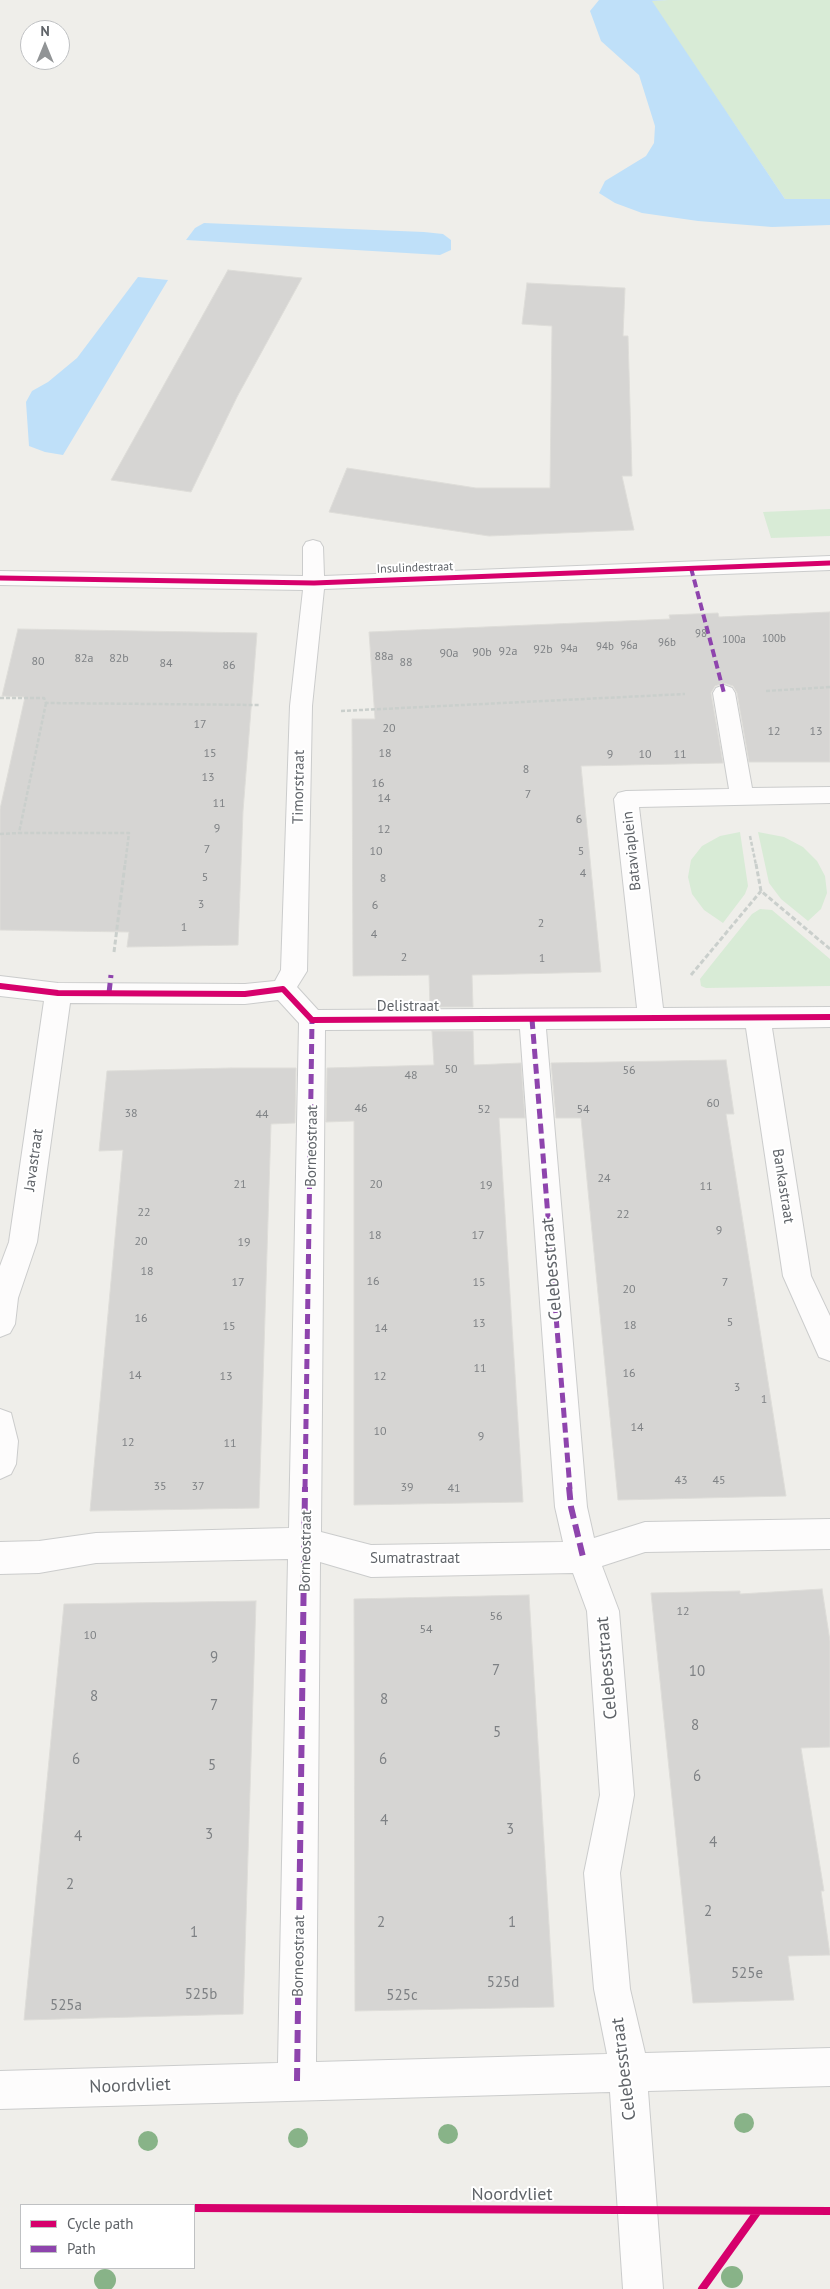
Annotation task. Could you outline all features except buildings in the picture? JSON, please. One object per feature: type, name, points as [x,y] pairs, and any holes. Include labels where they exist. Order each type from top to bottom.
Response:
[{"type":"street","name":"Timorstraat","points":[[283,989],[294,971],[302,706],[314,583],[313,547]]},
{"type":"street","name":"Insulindestraat","points":[[0,578],[314,583],[830,562]]},
{"type":"street","points":[[724,693],[742,796]]},
{"type":"street","name":"Bataviaplein","points":[[651,1017],[626,799],[830,795]]},
{"type":"street","points":[[0,986],[58,993],[245,994],[283,989],[312,1020]]},
{"type":"street","name":"Javastraat","points":[[0,1324],[3,1298],[22,1242],[58,993]]},
{"type":"street","name":"Bankastraat","points":[[757,1017],[797,1276],[830,1348]]},
{"type":"street","name":"Delistraat","points":[[312,1020],[830,1017]]},
{"type":"street","name":"Celebesstraat","points":[[532,1019],[571,1507],[583,1557],[603,1611],[617,1795],[602,1873],[612,1989],[625,2042],[643,2289]]},
{"type":"street","name":"Borneostraat","points":[[297,2081],[312,1020]]},
{"type":"street","points":[[0,1423],[3,1441],[0,1464]]},
{"type":"street","name":"Sumatrastraat","points":[[0,1558],[39,1557],[96,1548],[306,1543],[371,1561],[583,1557],[645,1537],[830,1534]]},
{"type":"street","name":"Noordvliet","points":[[0,2090],[830,2067]]},
{"type":"path","points":[[333,711],[830,687]]},
{"type":"path","points":[[0,698],[44,698],[46,703],[19,833]]},
{"type":"path","points":[[46,703],[268,705]]},
{"type":"path","points":[[742,796],[761,891],[830,949]]},
{"type":"path","points":[[0,834],[129,833],[114,955]]},
{"type":"path","points":[[651,1017],[689,977],[761,891]]},
{"type":"green space","points":[[830,0],[830,199],[785,199],[651,1]]},
{"type":"green space","points":[[830,509],[830,536],[771,538],[763,512]]},
{"type":"green space","points":[[740,832],[748,886],[745,894],[723,923],[704,910],[692,894],[688,877],[691,860],[702,846],[720,836]]},
{"type":"green space","points":[[758,832],[784,837],[803,847],[817,861],[825,876],[827,893],[821,909],[808,921],[781,899],[769,883]]},
{"type":"green space","points":[[760,909],[772,910],[830,959],[830,986],[706,988],[701,986],[700,979],[752,914]]},
{"type":"water","points":[[599,0],[668,0],[652,1],[785,199],[830,199],[830,225],[772,227],[698,221],[642,213],[615,203],[599,193],[605,181],[646,156],[654,143],[655,126],[639,75],[601,41],[590,11]]},
{"type":"water","points":[[204,223],[443,234],[451,240],[451,250],[440,255],[186,240],[195,228]]},
{"type":"water","points":[[138,277],[168,280],[63,455],[45,452],[29,446],[26,402],[32,391],[48,382],[77,358]]},
{"type":"marked path","points":[[691,568],[724,693]]},
{"type":"marked path","points":[[109,993],[111,975]]},
{"type":"marked path","points":[[532,1019],[571,1507],[583,1557]]},
{"type":"marked path","points":[[297,2081],[312,1020]]},
{"type":"cycle path","points":[[0,578],[314,583],[830,563]]},
{"type":"cycle path","points":[[0,986],[58,993],[245,994],[283,989],[312,1020],[830,1017]]},
{"type":"cycle path","points":[[195,2208],[830,2211]]},
{"type":"cycle path","points":[[702,2289],[758,2211]]}]
